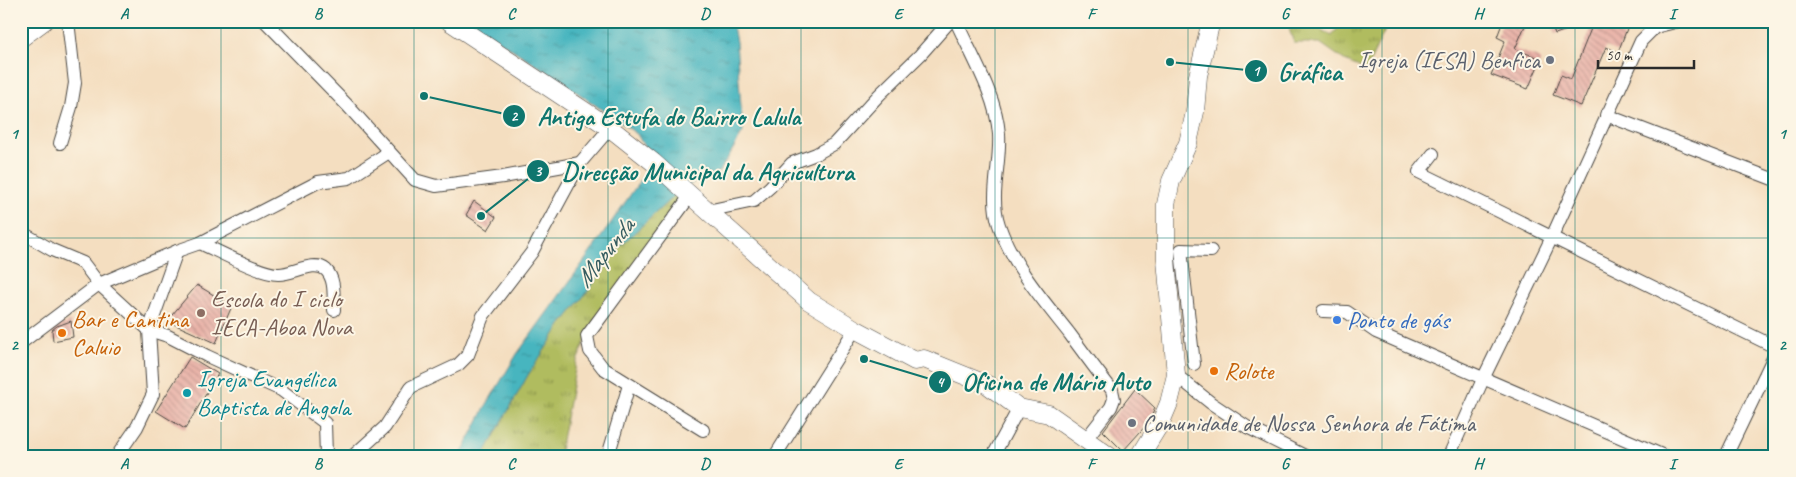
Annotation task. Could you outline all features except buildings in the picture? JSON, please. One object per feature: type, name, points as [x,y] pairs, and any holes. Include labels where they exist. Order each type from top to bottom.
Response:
[{"type":"street","points":[[21,38],[44,21]]},
{"type":"street","points":[[60,144],[71,107],[75,83],[68,21]]},
{"type":"street","points":[[265,21],[414,180],[436,186],[503,177],[580,163]]},
{"type":"street","points":[[449,21],[610,128],[653,162],[809,300],[855,330],[915,361],[924,359],[988,385],[1019,408],[1049,414],[1109,456]]},
{"type":"street","points":[[708,211],[754,201],[792,163],[816,154],[834,144],[879,95],[920,55],[950,21]]},
{"type":"street","points":[[956,21],[992,102],[999,134],[995,208],[999,225],[1033,289],[1069,332],[1112,390],[1114,399],[1111,407],[1086,439]]},
{"type":"street","points":[[1140,456],[1161,422],[1170,403],[1176,375],[1166,259],[1166,204],[1171,181],[1188,142],[1198,76],[1211,21]]},
{"type":"street","points":[[1449,456],[1484,377],[1552,237],[1641,41],[1655,27],[1679,21]]},
{"type":"street","points":[[1606,115],[1775,180]]},
{"type":"street","points":[[353,456],[385,427],[411,387],[458,365],[468,355],[483,316],[532,252],[580,163],[610,128]]},
{"type":"street","points":[[21,343],[98,284],[200,243],[318,182],[349,178],[389,152]]},
{"type":"street","points":[[1433,154],[1418,172],[1775,347]]},
{"type":"street","points":[[686,192],[587,336],[590,351],[603,368],[703,430]]},
{"type":"street","points":[[23,236],[83,263],[98,284],[148,330],[168,336],[206,356],[281,390],[325,424],[326,456]]},
{"type":"street","points":[[200,243],[268,273],[280,275],[317,266],[325,269],[333,278],[334,310]]},
{"type":"street","points":[[1194,364],[1181,250],[1211,251]]},
{"type":"street","points":[[117,456],[137,427],[153,394],[148,330],[177,251]]},
{"type":"street","points":[[1322,311],[1347,312],[1376,332],[1664,456]]},
{"type":"street","points":[[775,456],[855,330]]},
{"type":"street","points":[[1726,456],[1775,354]]},
{"type":"street","points":[[1176,375],[1211,404],[1247,427],[1305,456]]},
{"type":"street","points":[[608,456],[629,385]]},
{"type":"street","points":[[993,456],[1019,408]]},
{"type":"green space","points":[[1343,21],[1395,21],[1386,28],[1366,70],[1347,62],[1320,43],[1294,43],[1289,29],[1311,24],[1332,36]]},
{"type":"green space","points":[[682,188],[690,196],[587,336],[576,364],[559,456],[483,456],[528,375],[561,325],[617,249]]},
{"type":"water","name":"Mapunda","points":[[475,21],[732,21],[736,42],[743,132],[720,171],[682,188],[617,249],[561,325],[528,375],[483,456],[460,456],[487,404],[517,354],[653,162],[637,134],[552,75],[473,24]]},
{"type":"place","name":"Igreja (IESA) Benfica","points":[[1550,60]]},
{"type":"place","name":"Gráfica","points":[[1170,62]]},
{"type":"place","name":"Antiga Estufa do Bairro Lalula","points":[[424,96]]},
{"type":"place","name":"Direcção Municipal da Agricultura","points":[[481,216]]},
{"type":"place","name":"Escola do I ciclo IECA-Aboa Nova","points":[[201,313]]},
{"type":"place","name":"Ponto de gás","points":[[1337,320]]},
{"type":"place","name":"Bar e Cantina Caluio","points":[[62,333]]},
{"type":"place","name":"Oficina de Mário Auto","points":[[864,359]]},
{"type":"place","name":"Rolote","points":[[1214,371]]},
{"type":"place","name":"Igreja Evangélica Baptista de Angola","points":[[187,393]]},
{"type":"place","name":"Comunidade de Nossa Senhora de Fátima","points":[[1132,423]]}]
